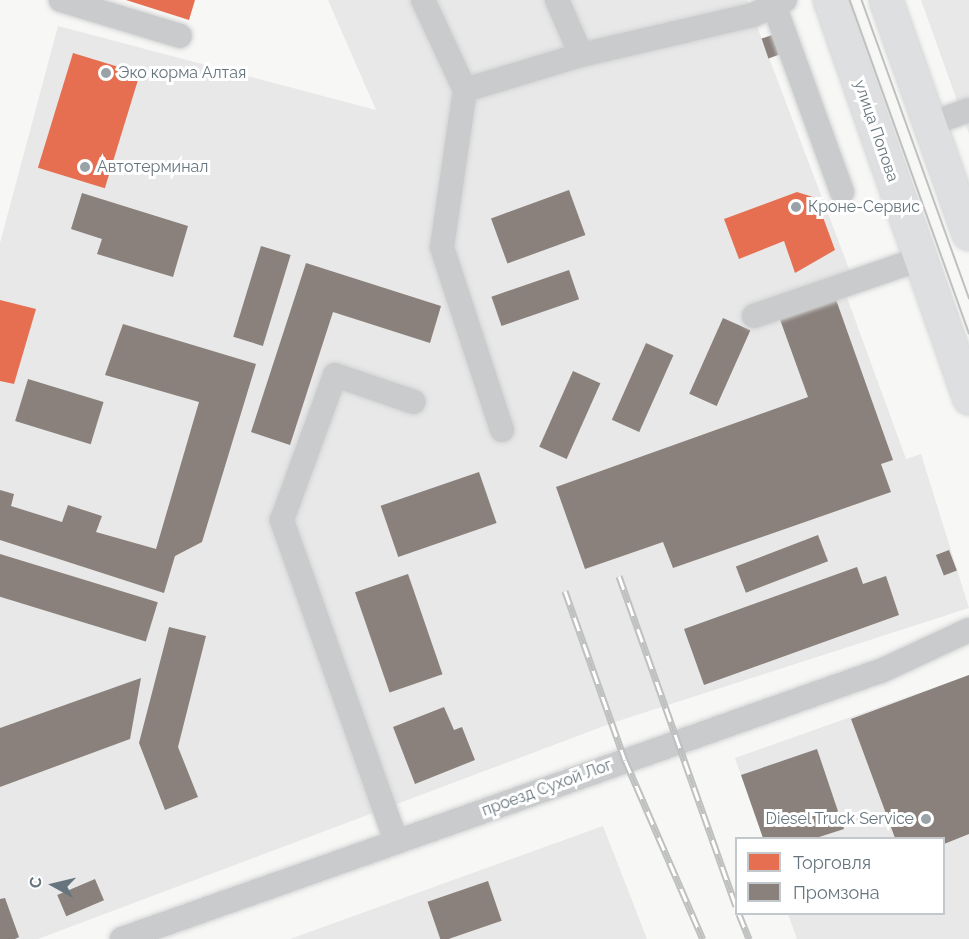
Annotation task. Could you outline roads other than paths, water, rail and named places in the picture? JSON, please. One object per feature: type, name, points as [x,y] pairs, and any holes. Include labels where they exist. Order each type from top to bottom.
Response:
[{"type":"main road","name":"улица Попова","points":[[830,0],[969,398]]},
{"type":"main road","points":[[886,0],[969,234]]},
{"type":"lane","points":[[64,0],[180,36]]},
{"type":"lane","points":[[423,0],[465,90],[442,247],[502,430]]},
{"type":"lane","points":[[557,0],[581,55]]},
{"type":"lane","points":[[465,90],[581,55],[753,15],[780,3],[842,192]]},
{"type":"lane","points":[[930,124],[969,110]]},
{"type":"lane","points":[[754,316],[921,259]]},
{"type":"lane","points":[[396,841],[282,520],[335,375],[414,402]]},
{"type":"lane","name":"проезд Сухой Лог","points":[[122,939],[884,670],[969,630]]},
{"type":"tram line","points":[[850,0],[969,333]]},
{"type":"tram line","points":[[862,0],[969,298]]},
{"type":"railway","points":[[619,576],[735,903]]},
{"type":"railway","points":[[565,591],[625,760],[703,939]]},
{"type":"railway","points":[[739,915],[749,939]]},
{"type":"place","name":"Эко корма Алтая","points":[[106,73]]},
{"type":"place","name":"Автотерминал","points":[[85,167]]},
{"type":"place","name":"Кроне-Сервис","points":[[796,207]]},
{"type":"place","name":"Diesel Truck Service","points":[[926,819]]}]
